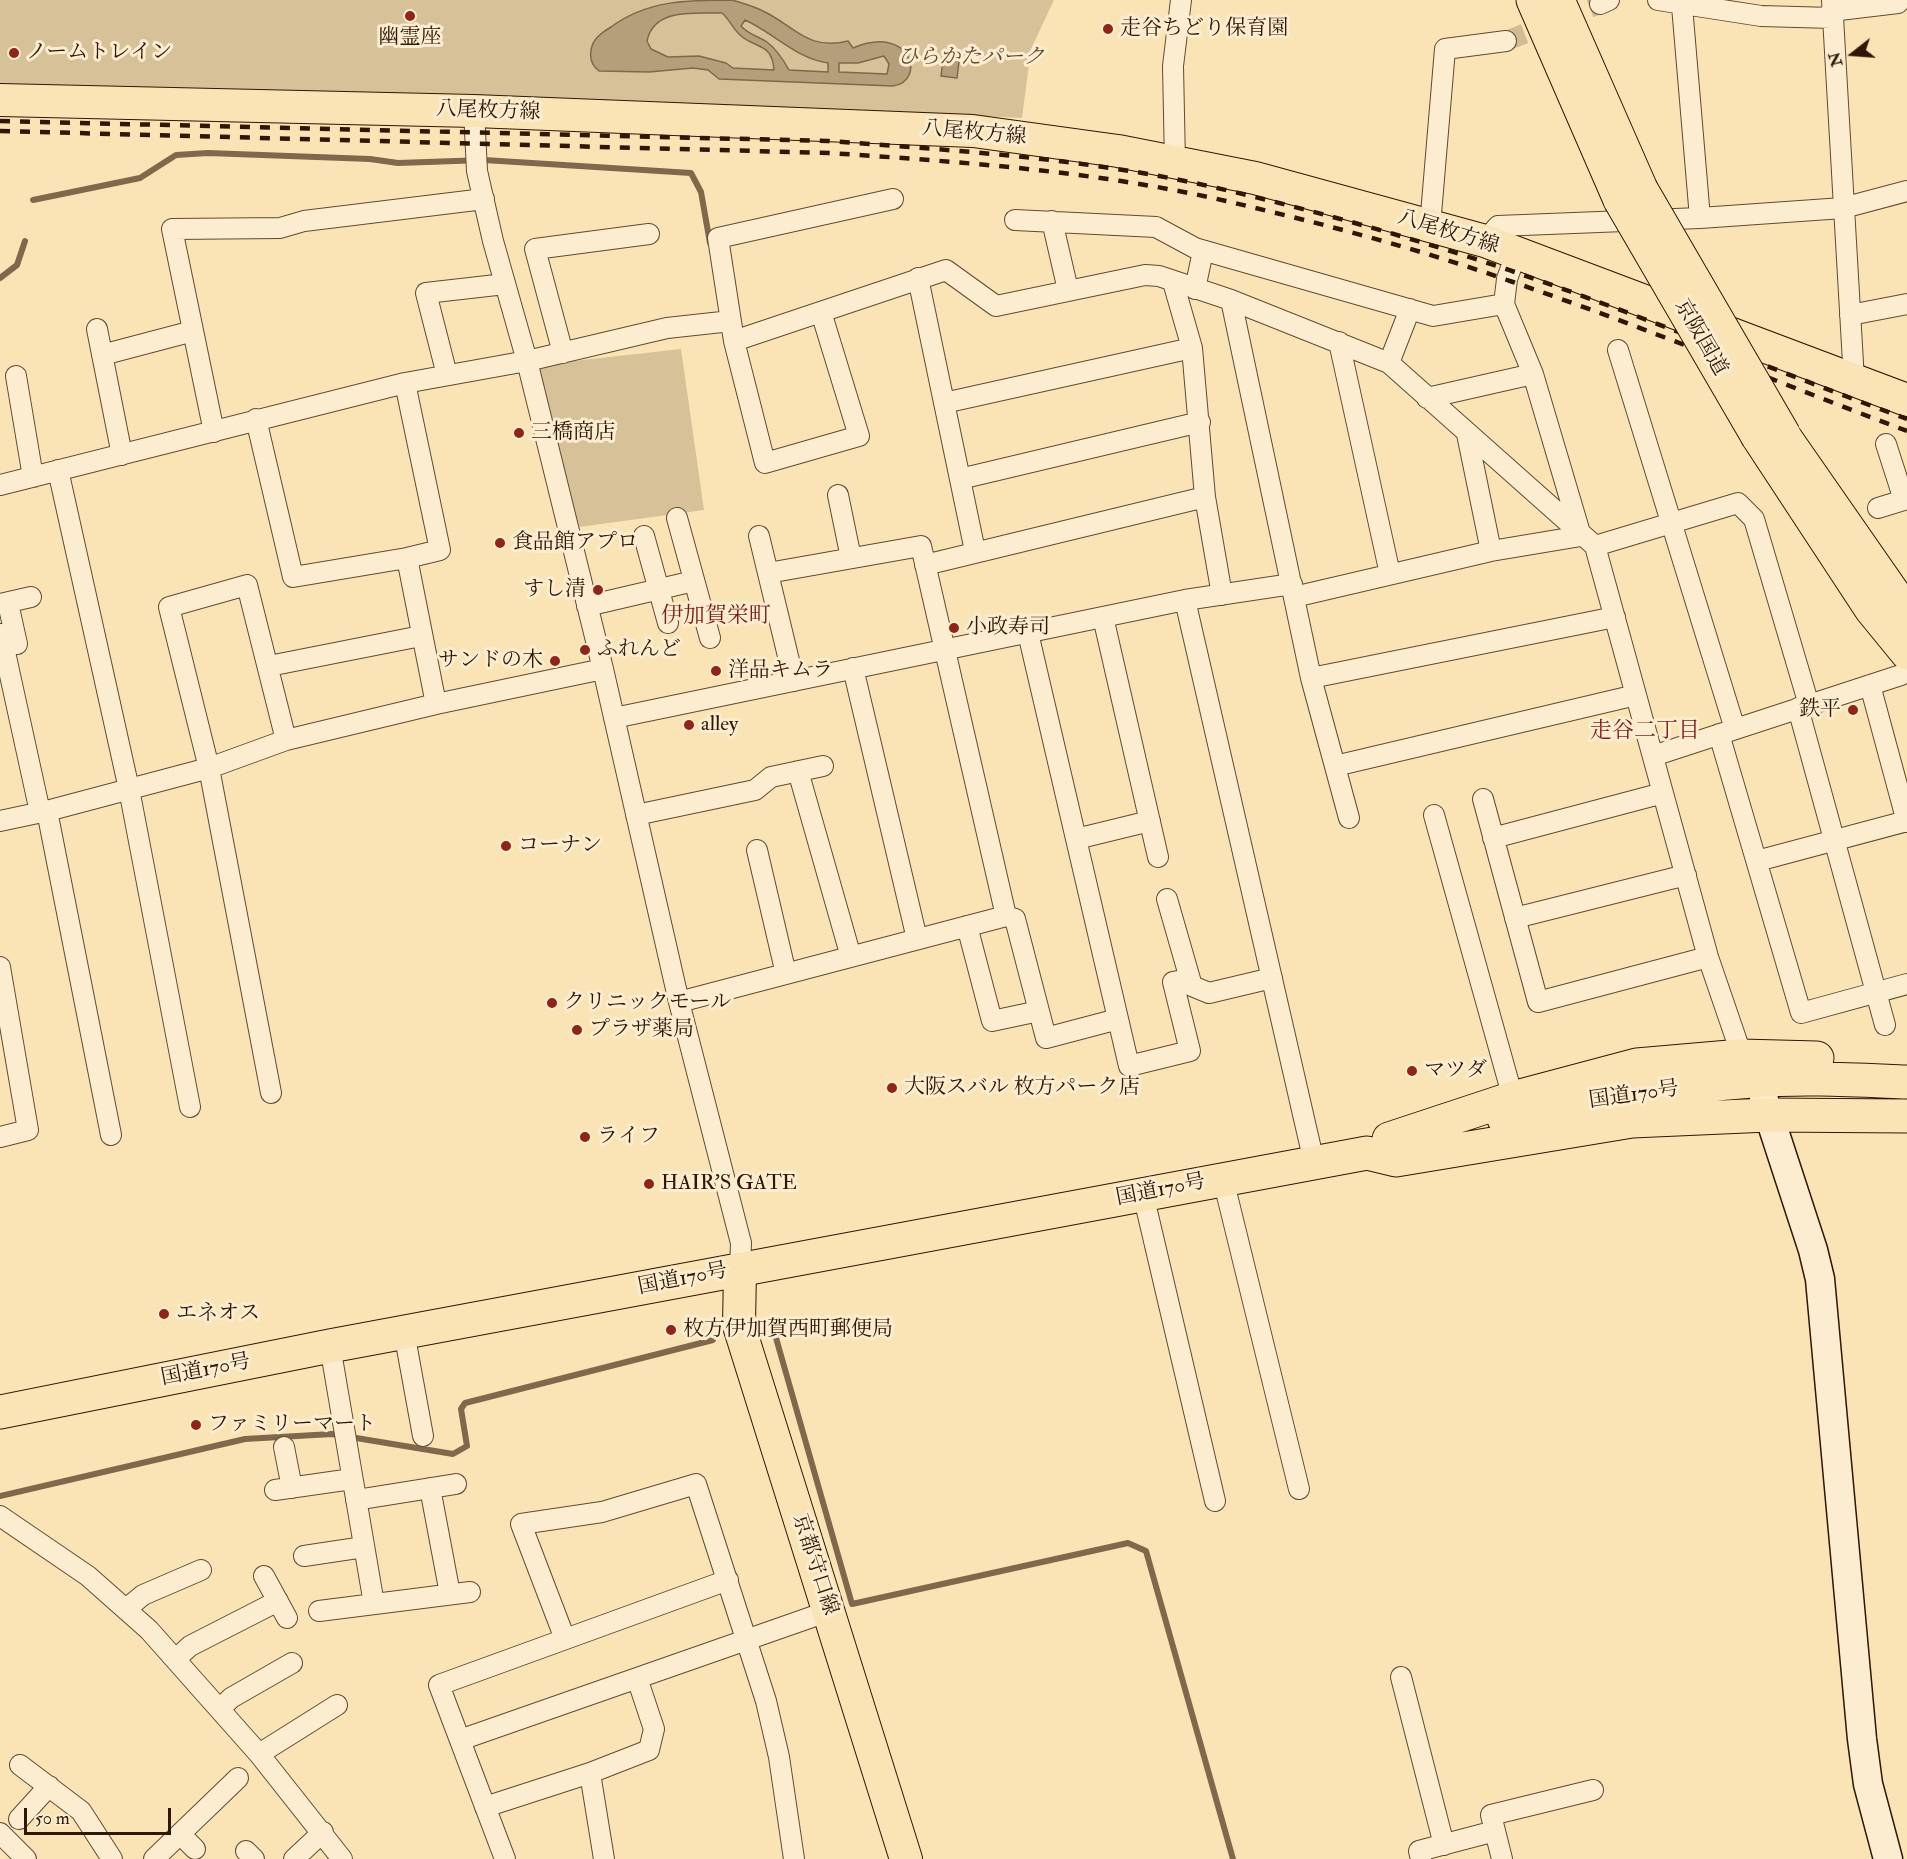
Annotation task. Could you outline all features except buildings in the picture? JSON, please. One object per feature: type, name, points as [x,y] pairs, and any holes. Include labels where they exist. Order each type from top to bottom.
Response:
[{"type":"highway","name":"京阪国道","points":[[1533,0],[1631,194],[1904,664]]},
{"type":"highway","name":"京阪国道","points":[[1558,0],[1631,194]]},
{"type":"highway","name":"京阪国道","points":[[1771,436],[1907,613]]},
{"type":"highway","points":[[1756,1088],[1907,1061]]},
{"type":"highway","name":"国道170号","points":[[1378,1146],[1396,1160],[1632,1121],[1756,1088],[1816,1078],[1907,1082]]},
{"type":"highway","name":"国道170号","points":[[0,1412],[404,1332],[740,1256],[1143,1194],[1314,1162],[1523,1106],[1630,1095],[1756,1088],[1907,1116]]},
{"type":"highway","points":[[1756,1088],[1907,1099]]},
{"type":"main road","name":"八尾枚方線","points":[[0,100],[474,111],[973,131],[1118,151],[1255,178],[1485,241],[1907,400]]},
{"type":"main road","name":"京都守口線","points":[[740,1256],[739,1326],[906,1859]]},
{"type":"street","points":[[1175,163],[1173,66],[1181,0]]},
{"type":"street","points":[[1658,0],[1682,6],[1761,16],[1898,3]]},
{"type":"street","points":[[1682,6],[1700,218]]},
{"type":"street","points":[[1832,10],[1854,380]]},
{"type":"street","points":[[1430,226],[1444,49],[1506,41]]},
{"type":"street","points":[[474,111],[477,171],[527,361],[603,669],[740,1256]]},
{"type":"street","points":[[1485,241],[1498,226],[1700,218],[1844,208],[1906,194]]},
{"type":"street","points":[[214,432],[172,229],[280,228],[304,221],[484,199]]},
{"type":"street","points":[[821,312],[859,436],[765,464],[734,341],[718,238],[893,199]]},
{"type":"street","points":[[1016,219],[1156,227],[1203,251],[1433,316],[1504,304]]},
{"type":"street","points":[[1052,221],[1068,291]]},
{"type":"street","points":[[563,353],[535,249],[649,234]]},
{"type":"street","points":[[1195,289],[1203,251]]},
{"type":"street","points":[[1516,254],[1507,279],[1504,304],[1533,374],[1614,617],[1708,957],[1813,1250],[1821,1288],[1868,1784],[1888,1859]]},
{"type":"street","points":[[734,341],[946,270],[996,306],[1145,274],[1159,276],[1231,300],[1389,363],[1588,541]]},
{"type":"street","points":[[918,278],[975,551]]},
{"type":"street","points":[[1173,282],[1192,348],[1205,497],[1222,595]]},
{"type":"street","points":[[447,375],[426,292],[506,284]]},
{"type":"street","points":[[1231,300],[1311,678],[1349,818]]},
{"type":"street","points":[[1850,315],[1907,304]]},
{"type":"street","points":[[1389,363],[1410,309]]},
{"type":"street","points":[[0,485],[405,383],[527,361],[667,328],[731,321]]},
{"type":"street","points":[[97,329],[122,454]]},
{"type":"street","points":[[102,354],[193,331]]},
{"type":"street","points":[[1339,342],[1390,574]]},
{"type":"street","points":[[944,403],[1192,348]]},
{"type":"street","points":[[1618,350],[1671,524],[1727,731],[1756,861],[1801,1013],[1907,984]]},
{"type":"street","points":[[1427,398],[1533,374]]},
{"type":"street","points":[[16,376],[33,477]]},
{"type":"street","points":[[256,419],[293,577],[407,558],[440,550],[405,383]]},
{"type":"street","points":[[960,479],[1200,422]]},
{"type":"street","points":[[1467,434],[1491,551]]},
{"type":"street","points":[[1878,508],[1905,500],[1886,444]]},
{"type":"street","points":[[58,470],[129,789],[190,1107]]},
{"type":"street","points":[[838,495],[851,558]]},
{"type":"street","points":[[925,565],[975,551],[1205,497]]},
{"type":"street","points":[[614,718],[1185,600],[1293,590],[1390,574],[1491,551],[1588,541],[1671,524],[1738,503],[1754,519],[1804,707],[1835,841],[1885,1025]]},
{"type":"street","points":[[677,518],[710,638]]},
{"type":"street","points":[[644,536],[668,623]]},
{"type":"street","points":[[759,536],[794,681]]},
{"type":"street","points":[[768,573],[921,546],[1006,916]]},
{"type":"street","points":[[407,558],[436,704]]},
{"type":"street","points":[[587,606],[694,581]]},
{"type":"street","points":[[272,1094],[209,768],[168,607],[247,585],[286,740]]},
{"type":"street","points":[[31,597],[4,604],[9,639],[111,1135]]},
{"type":"street","points":[[1185,600],[1314,1162]]},
{"type":"street","points":[[1103,617],[1158,857]]},
{"type":"street","points":[[1311,678],[1614,617]]},
{"type":"street","points":[[1028,633],[1129,1066],[1190,1051],[1173,982],[1188,979]]},
{"type":"street","points":[[269,666],[421,636]]},
{"type":"street","points":[[1653,756],[1870,685],[1904,664]]},
{"type":"street","points":[[853,668],[917,939]]},
{"type":"street","points":[[0,821],[44,812],[209,768],[286,740],[436,704],[603,669]]},
{"type":"street","points":[[1756,861],[1907,821],[1870,685]]},
{"type":"street","points":[[1335,766],[1636,695]]},
{"type":"street","points":[[636,815],[755,790],[771,777],[823,766]]},
{"type":"street","points":[[798,771],[851,957]]},
{"type":"street","points":[[1494,838],[1663,793]]},
{"type":"street","points":[[1483,799],[1538,1002],[1708,957]]},
{"type":"street","points":[[1434,815],[1523,1106]]},
{"type":"street","points":[[1076,839],[1150,821]]},
{"type":"street","points":[[757,850],[786,974]]},
{"type":"street","points":[[1515,918],[1686,875]]},
{"type":"street","points":[[1167,899],[1188,979],[1192,986],[1209,993],[1272,978]]},
{"type":"street","points":[[679,1002],[1006,916],[1015,919],[1046,1038],[1118,1019]]},
{"type":"street","points":[[967,926],[992,1021],[1039,1011]]},
{"type":"street","points":[[0,967],[28,1130],[0,1137]]},
{"type":"street","points":[[1223,1179],[1299,1489]]},
{"type":"street","points":[[1143,1194],[1215,1501]]},
{"type":"street","points":[[404,1332],[423,1436]]},
{"type":"street","points":[[330,1346],[374,1604]]},
{"type":"street","points":[[284,1447],[283,1489],[352,1479]]},
{"type":"street","points":[[356,1500],[456,1484]]},
{"type":"street","points":[[565,1639],[521,1524],[602,1512],[696,1484],[766,1701],[779,1757],[794,1859]]},
{"type":"street","points":[[430,1488],[450,1594]]},
{"type":"street","points":[[0,1516],[88,1576],[177,1658],[259,1754],[323,1832],[342,1859]]},
{"type":"street","points":[[304,1556],[364,1547]]},
{"type":"street","points":[[126,1609],[143,1595],[201,1570]]},
{"type":"street","points":[[177,1658],[190,1646],[282,1609],[264,1575]]},
{"type":"street","points":[[505,1859],[439,1685],[728,1580]]},
{"type":"street","points":[[320,1611],[470,1592]]},
{"type":"street","points":[[460,1740],[829,1611]]},
{"type":"street","points":[[220,1709],[231,1698],[292,1663]]},
{"type":"street","points":[[1401,1677],[1444,1845]]},
{"type":"street","points":[[485,1807],[590,1773],[649,1750],[654,1729],[637,1678]]},
{"type":"street","points":[[259,1754],[337,1705]]},
{"type":"street","points":[[20,1765],[81,1811],[103,1855]]},
{"type":"street","points":[[590,1773],[604,1859]]},
{"type":"street","points":[[154,1859],[238,1778]]},
{"type":"street","points":[[19,1819],[49,1786]]},
{"type":"street","points":[[1502,1859],[1491,1815],[1593,1790]]},
{"type":"street","points":[[1421,1859],[1419,1851],[1495,1831]]},
{"type":"street","points":[[294,1859],[323,1832]]},
{"type":"street","points":[[0,1833],[26,1859]]},
{"type":"street","points":[[180,1834],[195,1849]]},
{"type":"green space","name":"ひらかたパーク","points":[[0,0],[1054,0],[1031,49],[1022,118],[764,106],[0,86]]},
{"type":"green space","points":[[681,349],[704,510],[579,527],[557,454],[538,365]]},
{"type":"shaded area","points":[[732,0],[774,17],[802,35],[822,43],[848,41],[853,48],[873,42],[888,43],[900,48],[911,65],[909,74],[903,82],[893,86],[719,79],[708,70],[693,68],[649,72],[599,71],[592,63],[591,53],[595,40],[602,33],[639,11],[684,1]],"holes":[[[689,13],[722,13],[740,35],[766,50],[773,61],[774,70],[733,68],[726,63],[699,56],[668,57],[651,49],[647,41],[651,30],[667,17]],[[745,20],[795,51],[828,63],[828,72],[789,70],[780,55],[770,45],[741,26]],[[884,56],[889,64],[887,74],[839,72],[839,63],[858,63]]]},
{"type":"shaded area","points":[[944,52],[960,53],[957,78],[941,76]]},
{"type":"waterway","points":[[33,200],[140,178],[176,155],[208,153],[370,159],[398,163],[484,160],[691,173],[701,192],[710,243]]},
{"type":"waterway","points":[[0,278],[17,265],[25,241]]},
{"type":"waterway","points":[[769,1325],[772,1324],[852,1604],[1128,1543],[1146,1551],[1233,1859]]},
{"type":"waterway","points":[[0,1496],[245,1439],[332,1434],[453,1454],[467,1446],[461,1409],[465,1403],[713,1340]]},
{"type":"tunnel","points":[[1506,41],[1600,4]]},
{"type":"railway","points":[[0,121],[828,141],[1030,158],[1130,171],[1180,180],[1300,208],[1472,258],[1607,305],[1907,419]]},
{"type":"railway","points":[[0,131],[830,153],[979,164],[1128,182],[1226,201],[1297,218],[1473,268],[1608,316],[1907,431]]},
{"type":"place","name":"幽霊座","points":[[410,16]]},
{"type":"place","name":"走谷ちどり保育園","points":[[1108,29]]},
{"type":"place","name":"ノームトレイン","points":[[14,53]]},
{"type":"place","name":"三橋商店","points":[[519,433]]},
{"type":"place","name":"食品館アプロ","points":[[500,543]]},
{"type":"place","name":"すし清","points":[[598,590]]},
{"type":"place","name":"小政寿司","points":[[954,628]]},
{"type":"place","name":"ふれんど","points":[[585,650]]},
{"type":"place","name":"サンドの木","points":[[555,661]]},
{"type":"place","name":"洋品キムラ","points":[[716,671]]},
{"type":"place","name":"鉄平","points":[[1853,710]]},
{"type":"place","name":"alley","points":[[689,725]]},
{"type":"place","name":"コーナン","points":[[506,846]]},
{"type":"place","name":"クリニックモール","points":[[552,1003]]},
{"type":"place","name":"プラザ薬局","points":[[577,1030]]},
{"type":"place","name":"マツダ","points":[[1412,1071]]},
{"type":"place","name":"大阪スバル 枚方パーク店","points":[[892,1088]]},
{"type":"place","name":"ライフ","points":[[585,1137]]},
{"type":"place","name":"HAIR’S GATE","points":[[649,1184]]},
{"type":"place","name":"エネオス","points":[[164,1314]]},
{"type":"place","name":"枚方伊加賀西町郵便局","points":[[671,1330]]},
{"type":"place","name":"ファミリーマート","points":[[196,1425]]},
{"type":"district","name":"伊加賀栄町","points":[[716,617]]},
{"type":"district","name":"走谷二丁目","points":[[1645,732]]}]
